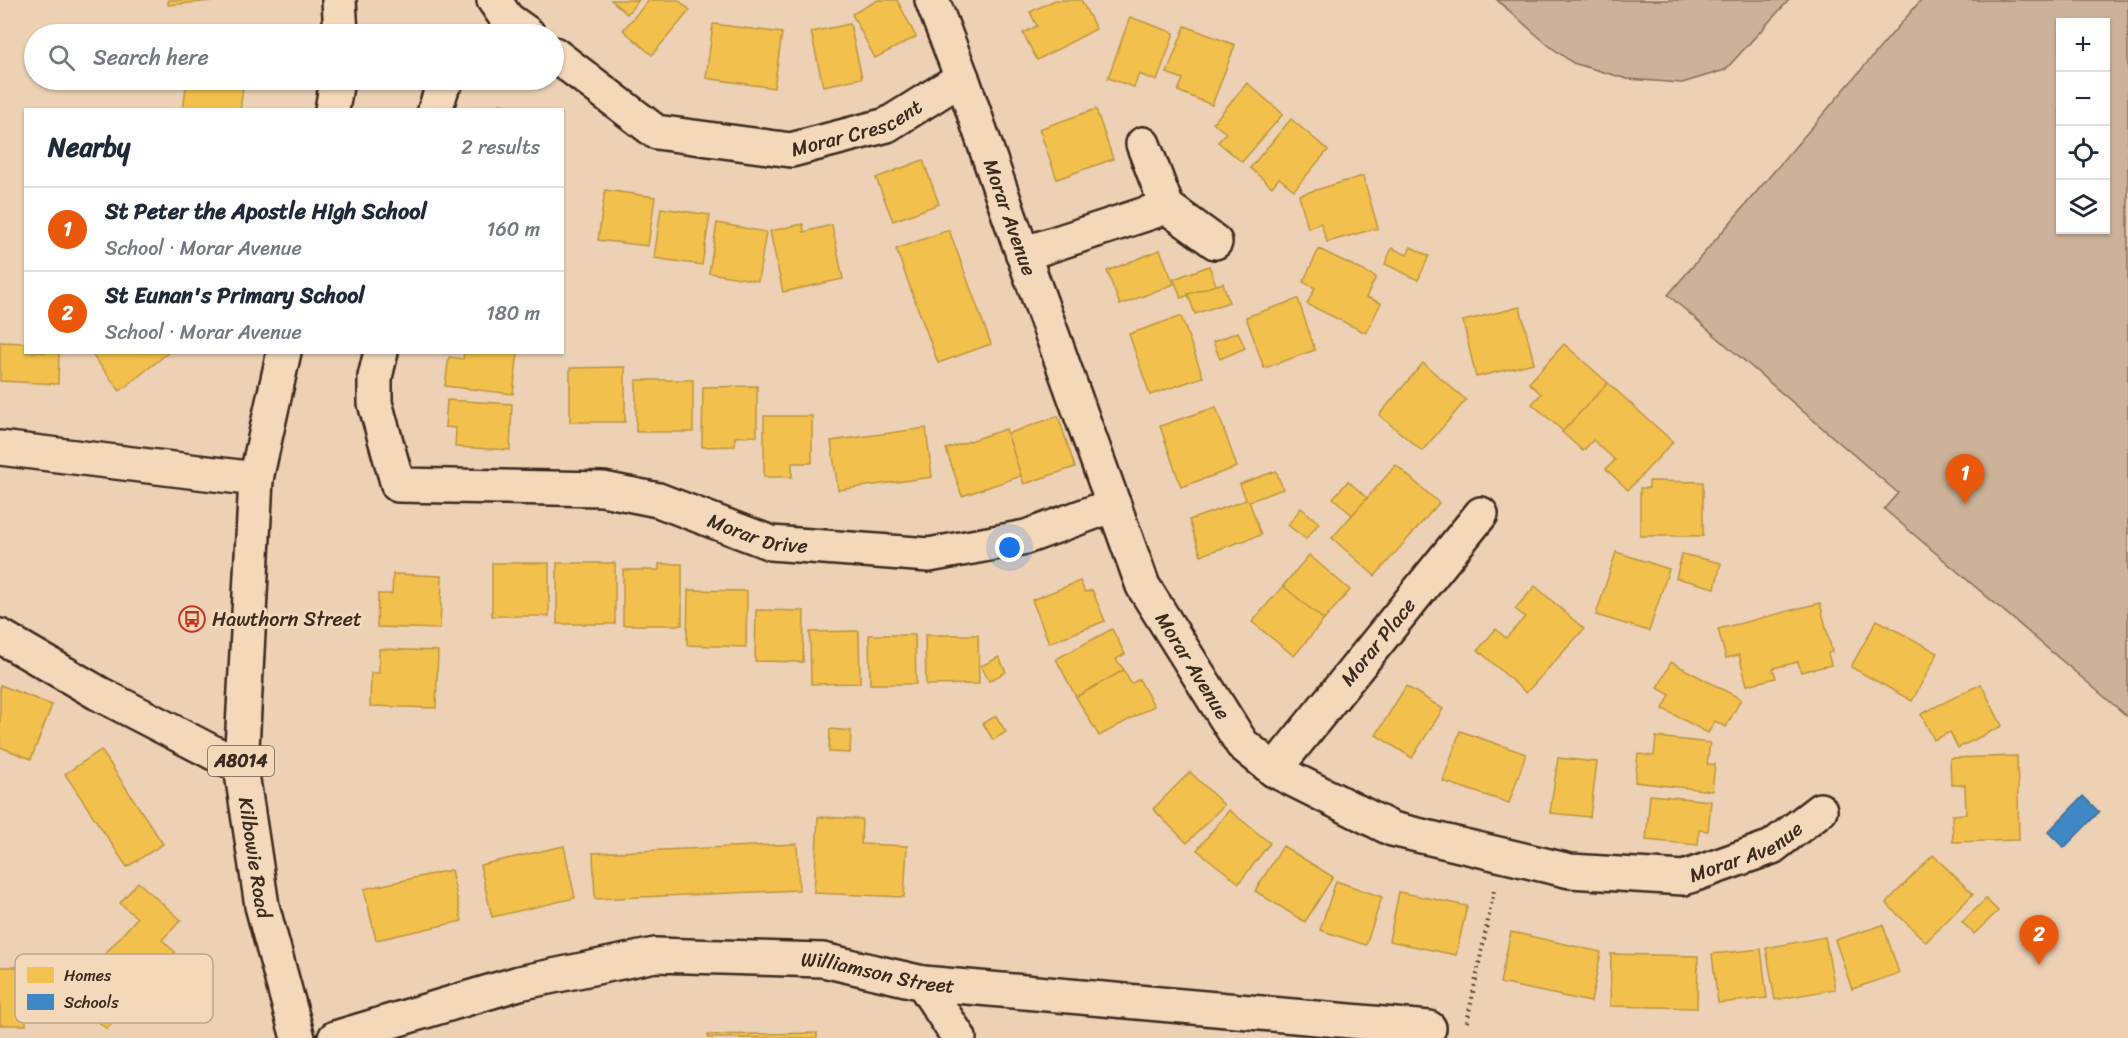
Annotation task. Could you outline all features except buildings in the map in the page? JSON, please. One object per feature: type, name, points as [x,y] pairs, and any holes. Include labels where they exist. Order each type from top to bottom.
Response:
[{"type":"street","points":[[339,0],[340,24]]},
{"type":"street","name":"Morar Avenue","points":[[932,0],[962,78],[1143,586],[1242,744],[1274,770],[1392,829],[1570,871],[1684,878],[1772,847],[1820,810]]},
{"type":"street","name":"Morar Crescent","points":[[564,62],[656,132],[791,150],[887,125],[962,78]]},
{"type":"street","points":[[332,108],[335,90]]},
{"type":"street","points":[[436,108],[441,90]]},
{"type":"street","points":[[1143,144],[1167,207],[1215,242]]},
{"type":"street","points":[[1023,254],[1167,207]]},
{"type":"street","name":"Kilbowie Road","points":[[284,354],[256,479],[241,767],[262,906],[298,1038]]},
{"type":"street","name":"Morar Drive","points":[[381,354],[375,377],[375,403],[398,485],[603,489],[658,500],[771,543],[928,555],[1026,537],[1114,505]]},
{"type":"street","points":[[0,448],[256,479]]},
{"type":"street","name":"Morar Place","points":[[1274,770],[1481,514]]},
{"type":"street","points":[[0,636],[98,693],[241,767]]},
{"type":"street","name":"Williamson Street","points":[[335,1038],[519,983],[655,955],[823,960],[923,983],[1429,1028]]},
{"type":"street","points":[[923,983],[959,1038]]},
{"type":"path","points":[[1466,1027],[1501,855]]},
{"type":"shaded area","points":[[1497,0],[1789,0],[1725,70],[1682,83],[1627,79],[1573,63],[1548,45]]},
{"type":"shaded area","points":[[1921,0],[2128,0],[2128,717],[1884,509],[1898,493],[1668,295]]},
{"type":"place","name":"St Peter the Apostle High School","points":[[1965,504]]},
{"type":"place","name":"Hawthorn Street","points":[[192,619]]},
{"type":"place","name":"St Eunan's Primary School","points":[[2039,965]]}]
